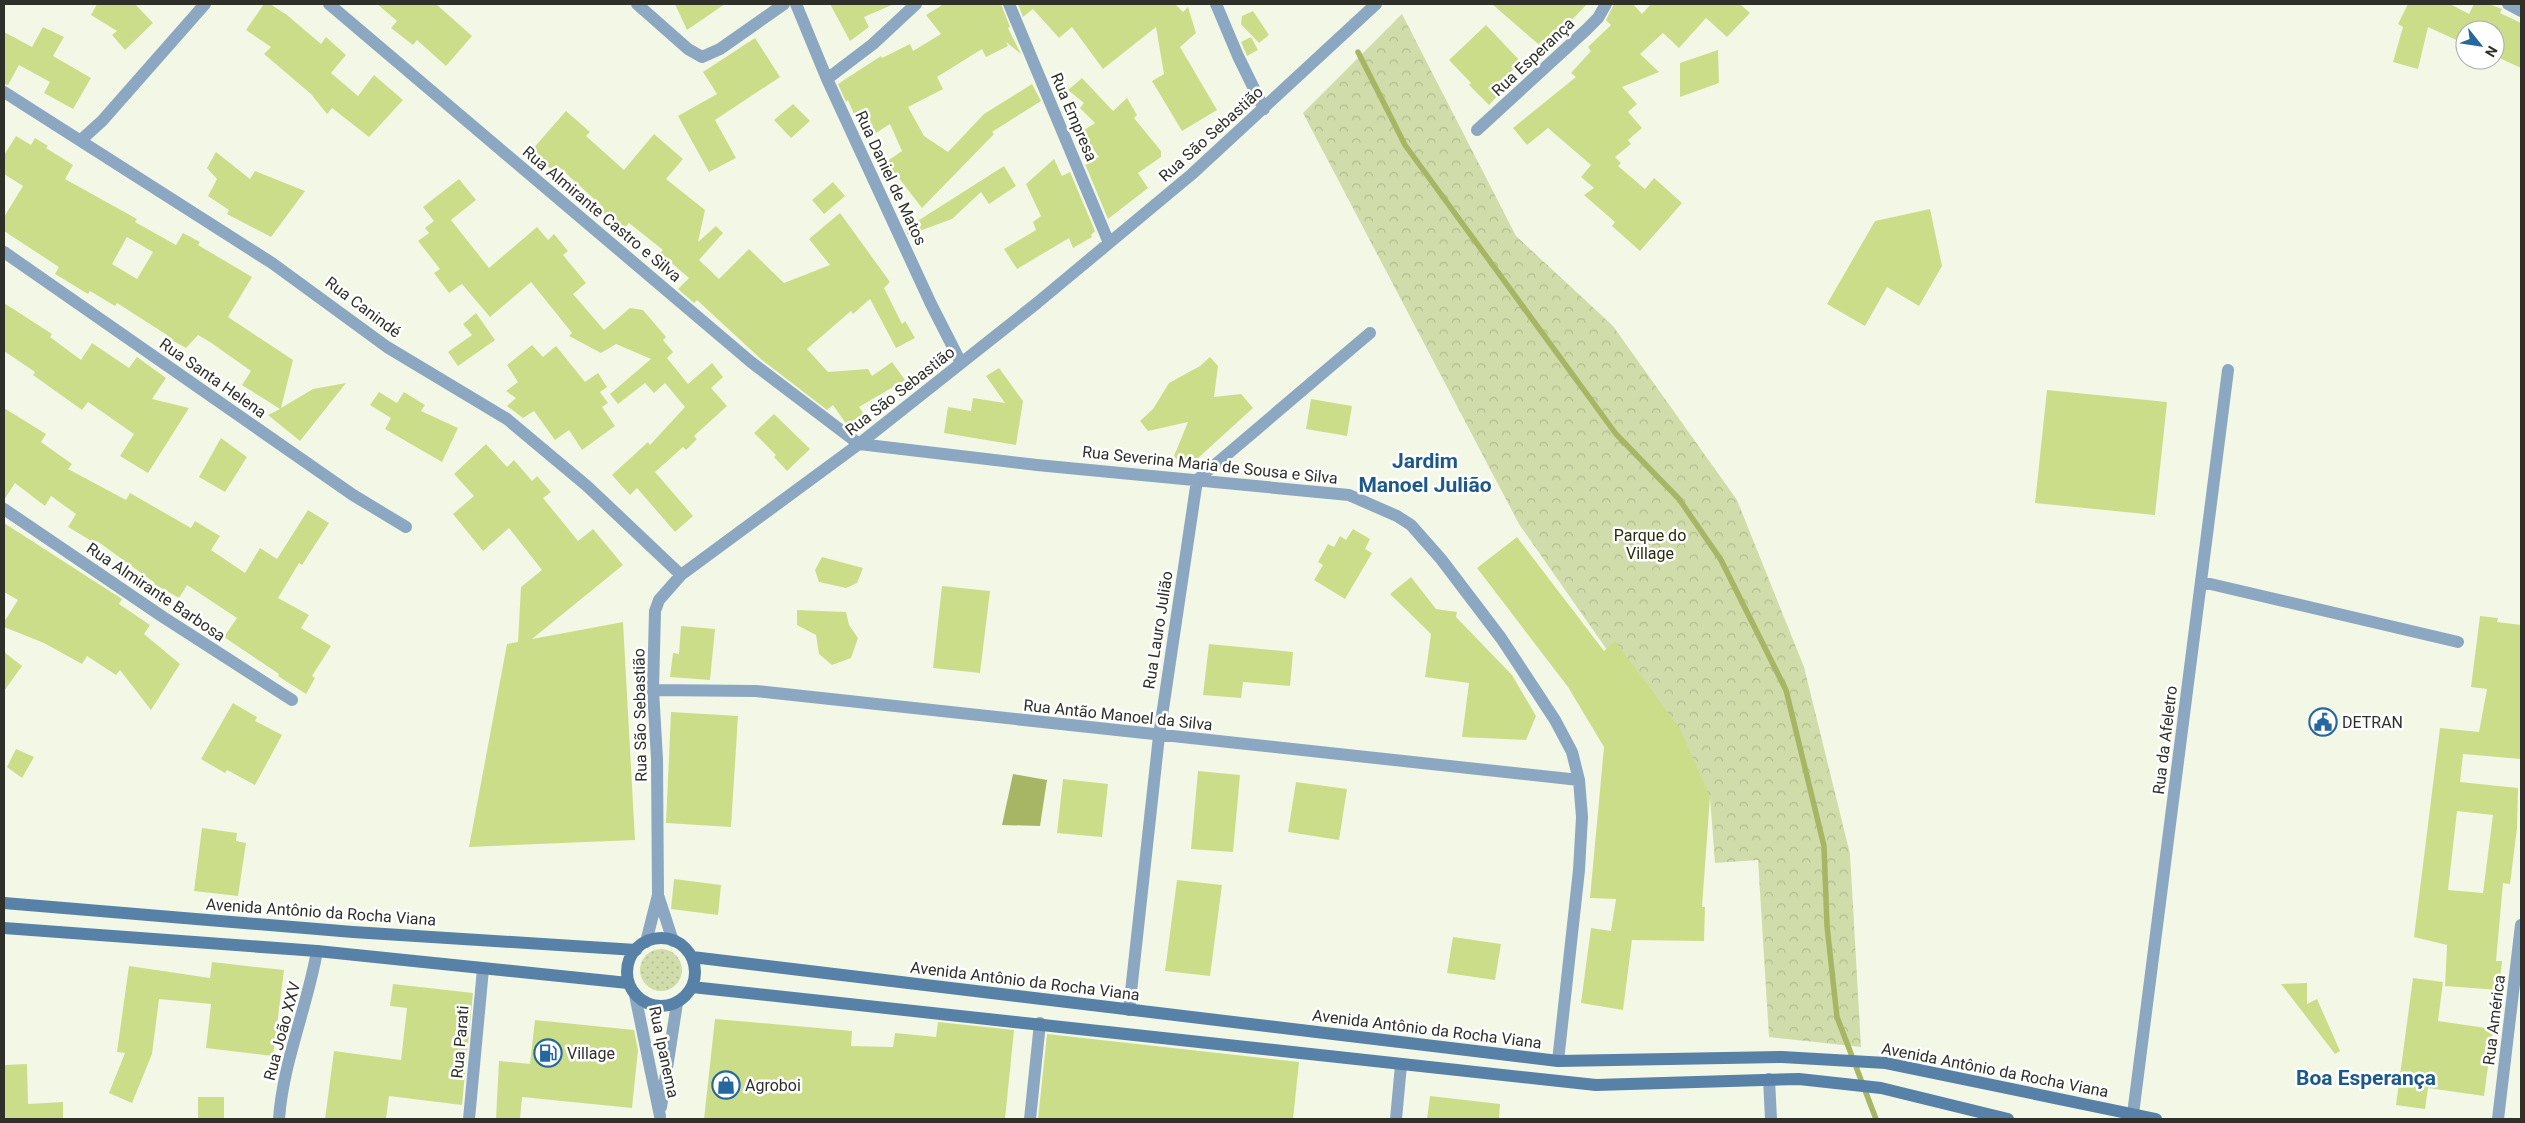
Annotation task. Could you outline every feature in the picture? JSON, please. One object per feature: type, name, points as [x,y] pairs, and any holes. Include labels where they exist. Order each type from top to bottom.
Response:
[{"type":"main road","name":"Avenida Antônio da Rocha Viana","points":[[4,904],[353,932],[636,950]]},
{"type":"main road","points":[[4,928],[317,952],[628,983]]},
{"type":"main road","points":[[655,938],[673,941],[686,948],[692,957],[696,971],[692,988],[677,1003],[655,1006],[635,995],[628,983],[628,966],[636,950],[646,942],[655,938]]},
{"type":"main road","name":"Avenida Antônio da Rocha Viana","points":[[692,957],[1558,1061],[1802,1058],[1886,1063],[2156,1119]]},
{"type":"main road","points":[[692,988],[1040,1023],[1401,1065],[1596,1085],[1769,1079],[1881,1088],[2008,1119]]},
{"type":"street","points":[[81,140],[102,122],[205,4]]},
{"type":"street","name":"Rua Almirante Castro e Silva","points":[[329,4],[750,362],[859,444]]},
{"type":"street","points":[[637,4],[688,49],[702,57],[715,52],[784,4]]},
{"type":"street","name":"Rua Daniel de Matos","points":[[796,4],[826,79],[931,304],[961,363]]},
{"type":"street","points":[[826,79],[873,44],[916,4]]},
{"type":"street","name":"Rua Empresa","points":[[1009,4],[1109,244]]},
{"type":"street","points":[[1216,4],[1238,56],[1264,109]]},
{"type":"street","name":"Rua São Sebastião","points":[[646,942],[658,895],[657,768],[653,690],[655,611],[659,600],[681,575],[859,444],[1109,244],[1192,174],[1376,4]]},
{"type":"street","name":"Rua Esperança","points":[[1477,130],[1586,30],[1598,18],[1606,4]]},
{"type":"street","points":[[2508,4],[2521,11]]},
{"type":"street","name":"Rua Canindé","points":[[4,92],[280,268],[387,347],[508,418],[586,486],[681,575]]},
{"type":"street","name":"Rua Santa Helena","points":[[4,252],[353,495],[406,528]]},
{"type":"street","points":[[1197,480],[1370,333]]},
{"type":"street","name":"Rua da Afeletro","points":[[2133,1114],[2228,370]]},
{"type":"street","name":"Rua Severina Maria de Sousa e Silva","points":[[859,444],[1349,496],[1383,508],[1411,525],[1453,575],[1501,638],[1566,738],[1572,752],[1579,780],[1582,816],[1579,870],[1558,1061]]},
{"type":"street","name":"Rua Lauro Julião","points":[[1129,1010],[1159,736],[1197,480]]},
{"type":"street","name":"Rua Almirante Barbosa","points":[[4,509],[163,617],[292,700]]},
{"type":"street","points":[[2202,582],[2458,642]]},
{"type":"street","name":"Rua Antão Manoel da Silva","points":[[653,690],[756,691],[1579,780]]},
{"type":"street","name":"Rua São Sebastião","points":[[658,895],[673,941]]},
{"type":"street","name":"Rua América","points":[[2498,1119],[2521,924]]},
{"type":"street","name":"Rua João XXV","points":[[279,1119],[295,1038],[311,984],[317,952]]},
{"type":"street","name":"Rua Parati","points":[[469,1119],[483,969]]},
{"type":"street","name":"Rua Ipanema","points":[[635,995],[660,1118]]},
{"type":"street","name":"Rua Ipanema","points":[[660,1118],[677,1003]]},
{"type":"street","points":[[1030,1119],[1040,1023]]},
{"type":"street","points":[[1396,1119],[1401,1065]]},
{"type":"street","points":[[1769,1079],[1771,1119]]},
{"type":"green space","name":"Parque do Village","points":[[1402,14],[1516,236],[1613,326],[1737,500],[1804,667],[1850,854],[1861,1047],[1769,1037],[1758,860],[1715,863],[1710,797],[1519,524],[1303,113]]},
{"type":"green space","points":[[657,949],[665,949],[676,955],[682,970],[676,985],[665,991],[657,991],[646,985],[640,974],[640,966],[646,955]]},
{"type":"shaded area","points":[[1013,774],[1047,780],[1040,826],[1002,825]]},
{"type":"building","points":[[97,4],[135,4],[153,23],[125,50],[112,35],[117,31],[91,15]]},
{"type":"building","points":[[264,4],[270,4],[287,15],[321,44],[326,37],[346,55],[331,73],[358,96],[374,75],[403,100],[369,137],[332,108],[327,114],[311,94],[264,54],[271,47],[246,30]]},
{"type":"building","points":[[377,4],[436,4],[472,36],[446,66],[417,40],[413,45],[391,28],[397,21]]},
{"type":"building","points":[[675,4],[725,4],[687,30]]},
{"type":"building","points":[[830,4],[894,4],[864,17],[869,27],[850,41]]},
{"type":"building","points":[[944,4],[1001,4],[1010,27],[1008,28],[1021,54],[1006,42],[1008,46],[986,57],[982,49],[937,77],[943,89],[908,107],[924,136],[948,152],[984,114],[1032,84],[1041,101],[992,132],[994,134],[922,208],[898,177],[892,177],[886,162],[902,151],[890,124],[865,140],[848,100],[846,102],[838,84],[881,56],[882,58],[910,44],[913,51],[941,34],[926,15]]},
{"type":"building","points":[[1018,4],[1175,4],[1183,12],[1188,7],[1196,33],[1180,47],[1217,110],[1182,131],[1152,81],[1164,74],[1156,27],[1103,69],[1072,27],[1059,38],[1033,9],[1023,17]]},
{"type":"building","points":[[1492,4],[1587,4],[1544,49]]},
{"type":"building","points":[[1614,4],[1633,4],[1642,14],[1651,4],[1740,4],[1750,13],[1727,37],[1706,18],[1679,48],[1663,33],[1640,54],[1659,72],[1622,87],[1637,104],[1628,112],[1642,128],[1628,140],[1631,144],[1615,157],[1621,163],[1618,166],[1645,189],[1654,178],[1682,203],[1640,251],[1612,226],[1615,222],[1584,195],[1594,188],[1581,177],[1591,165],[1548,128],[1527,145],[1513,128],[1576,77],[1571,73],[1591,51],[1588,47],[1611,25],[1606,20]]},
{"type":"building","points":[[2408,4],[2450,4],[2469,14],[2474,4],[2489,4],[2502,9],[2500,13],[2521,23],[2521,68],[2505,61],[2505,20],[2455,20],[2455,39],[2428,27],[2418,69],[2393,62],[2403,27],[2398,24]]},
{"type":"building","points":[[1253,11],[1269,35],[1259,43],[1241,24],[1242,16]]},
{"type":"building","points":[[1486,25],[1521,62],[1497,85],[1503,90],[1489,105],[1469,85],[1471,83],[1449,60]]},
{"type":"building","points":[[43,27],[64,37],[53,56],[91,78],[73,109],[44,93],[50,82],[19,65],[8,85],[4,84],[4,32],[32,47]]},
{"type":"building","points":[[1251,37],[1258,50],[1247,56],[1241,42]]},
{"type":"building","points":[[755,38],[780,77],[715,120],[736,158],[709,172],[678,116],[717,94],[703,72]]},
{"type":"building","points":[[1718,50],[1719,83],[1680,97],[1680,63]]},
{"type":"building","points":[[1082,78],[1113,111],[1127,98],[1137,115],[1134,118],[1161,151],[1161,157],[1138,173],[1148,188],[1108,219],[1085,164],[1099,157],[1081,132],[1095,123],[1080,108],[1084,103],[1068,90]]},
{"type":"building","points":[[793,104],[810,121],[791,138],[774,120]]},
{"type":"building","points":[[566,111],[590,132],[586,136],[624,170],[654,134],[683,159],[666,179],[705,210],[698,242],[716,226],[723,233],[699,260],[719,279],[749,249],[784,283],[830,265],[809,239],[840,213],[890,282],[884,288],[902,324],[905,321],[915,338],[896,348],[870,299],[853,314],[851,311],[807,349],[828,372],[868,369],[872,376],[892,362],[905,380],[859,407],[864,414],[847,425],[833,405],[827,410],[762,360],[697,300],[694,303],[678,289],[689,278],[660,253],[663,250],[629,223],[623,230],[600,211],[603,207],[559,167],[554,172],[531,151]]},
{"type":"building","points":[[16,136],[31,145],[35,138],[48,146],[46,148],[73,165],[65,179],[137,219],[135,222],[176,245],[183,233],[200,242],[198,245],[252,277],[228,317],[293,360],[281,408],[313,389],[346,383],[300,441],[268,415],[280,409],[242,385],[251,371],[198,335],[186,348],[166,337],[167,335],[117,303],[115,306],[90,291],[88,294],[55,274],[59,267],[4,231],[4,217],[23,186],[4,174],[4,155]],"holes":[[[127,237],[153,252],[137,279],[112,264]]]},
{"type":"building","points":[[216,152],[250,179],[255,171],[305,191],[271,237],[227,214],[229,210],[208,196],[217,179],[207,168]]},
{"type":"building","points":[[1054,159],[1062,176],[1070,172],[1095,231],[1091,235],[1092,237],[1073,248],[1069,238],[1017,269],[1004,249],[1036,230],[1033,222],[1041,216],[1026,184]]},
{"type":"building","points":[[1004,166],[1016,186],[989,204],[981,192],[952,219],[908,235],[905,229]]},
{"type":"building","points":[[459,179],[476,200],[451,220],[489,268],[537,227],[548,240],[554,234],[568,251],[563,255],[586,283],[573,294],[604,330],[630,308],[643,310],[666,337],[663,340],[673,352],[667,358],[688,384],[712,363],[723,377],[711,388],[727,406],[694,436],[697,439],[686,450],[683,447],[655,472],[693,516],[675,532],[637,488],[630,495],[612,475],[648,442],[650,445],[685,407],[665,383],[654,393],[645,383],[618,404],[610,394],[651,359],[616,344],[601,353],[569,336],[572,333],[531,282],[490,317],[462,284],[449,293],[434,273],[440,269],[418,241],[429,233],[425,228],[434,221],[423,207]]},
{"type":"building","points":[[833,182],[845,196],[824,214],[812,200]]},
{"type":"building","points":[[1930,209],[1942,266],[1919,306],[1887,287],[1865,326],[1827,304],[1875,221]]},
{"type":"building","points":[[4,303],[52,334],[50,337],[81,360],[92,343],[129,368],[137,357],[166,378],[152,399],[189,408],[148,473],[120,456],[134,434],[88,402],[82,410],[33,375],[35,372],[4,351]]},
{"type":"building","points":[[476,313],[495,340],[458,366],[448,352],[472,335],[463,324]]},
{"type":"building","points":[[532,345],[543,357],[556,346],[585,382],[598,373],[607,387],[600,392],[608,403],[602,407],[615,426],[582,450],[569,430],[555,440],[534,411],[523,418],[507,406],[516,398],[506,391],[518,382],[507,365]]},
{"type":"building","points":[[1210,357],[1218,366],[1214,397],[1241,394],[1253,408],[1186,469],[1174,456],[1188,422],[1148,431],[1140,421],[1153,409],[1169,383],[1200,366]]},
{"type":"building","points":[[999,368],[1023,401],[1016,445],[944,433],[948,407],[971,411],[973,398],[1005,403],[986,376]]},
{"type":"building","points":[[2047,390],[2167,402],[2155,515],[2035,503]]},
{"type":"building","points":[[379,392],[397,403],[404,392],[425,405],[421,411],[458,428],[442,462],[385,429],[391,418],[370,405]]},
{"type":"building","points":[[1311,399],[1352,406],[1347,436],[1306,429]]},
{"type":"building","points":[[4,408],[46,434],[41,442],[72,464],[68,469],[126,500],[130,493],[191,528],[195,521],[220,536],[211,550],[245,573],[260,548],[277,559],[308,510],[329,523],[302,565],[299,563],[278,598],[309,615],[301,628],[331,646],[312,676],[315,678],[306,694],[224,637],[237,618],[187,585],[179,598],[154,584],[97,541],[95,543],[68,527],[76,514],[51,496],[45,506],[15,483],[4,500]]},
{"type":"building","points":[[774,414],[810,449],[787,471],[774,457],[776,455],[754,433]]},
{"type":"building","points":[[221,438],[247,457],[225,492],[199,477]]},
{"type":"building","points":[[486,444],[507,467],[514,460],[532,481],[537,476],[551,492],[543,498],[578,541],[593,529],[623,565],[532,639],[623,622],[635,840],[469,847],[507,644],[518,642],[521,587],[542,570],[509,528],[483,551],[453,514],[474,496],[454,474]]},
{"type":"building","points":[[4,523],[122,599],[119,604],[150,625],[144,634],[180,664],[151,710],[120,670],[116,675],[87,656],[82,664],[44,643],[4,627],[4,622],[18,600],[4,592]]},
{"type":"building","points":[[1353,529],[1370,539],[1365,549],[1372,553],[1345,599],[1314,580],[1323,565],[1318,562],[1328,544],[1334,547],[1340,536],[1346,540]]},
{"type":"building","points":[[1517,537],[1604,651],[1615,641],[1680,729],[1710,797],[1702,907],[1705,907],[1704,941],[1632,940],[1623,1010],[1581,1003],[1591,928],[1611,931],[1616,899],[1590,898],[1604,747],[1568,687],[1477,568]]},
{"type":"building","points":[[822,557],[863,568],[857,583],[846,588],[819,582],[815,570]]},
{"type":"building","points":[[1411,577],[1436,609],[1457,612],[1456,617],[1512,675],[1536,716],[1526,740],[1462,737],[1469,683],[1425,677],[1431,634],[1390,594]]},
{"type":"building","points":[[942,586],[990,591],[980,673],[933,668]]},
{"type":"building","points":[[797,610],[846,612],[849,625],[858,638],[851,658],[832,665],[819,654],[816,635],[797,625]]},
{"type":"building","points":[[2480,616],[2498,618],[2497,622],[2521,625],[2521,759],[2463,754],[2460,782],[2518,788],[2517,828],[2510,884],[2503,883],[2496,961],[2502,961],[2499,990],[2445,986],[2447,945],[2414,937],[2440,728],[2479,732],[2487,689],[2471,687]],"holes":[[[2457,811],[2493,815],[2483,893],[2448,890]]]},
{"type":"building","points":[[681,626],[715,629],[710,680],[670,677],[673,653],[679,654]]},
{"type":"building","points":[[1209,644],[1293,652],[1290,686],[1243,682],[1241,698],[1203,695]]},
{"type":"building","points":[[4,652],[22,666],[4,691]]},
{"type":"building","points":[[233,703],[257,717],[255,721],[282,735],[255,785],[227,770],[225,773],[201,759]]},
{"type":"building","points":[[671,712],[738,716],[731,827],[666,823]]},
{"type":"building","points":[[16,749],[34,757],[22,778],[7,767]]},
{"type":"building","points":[[1198,771],[1240,775],[1233,852],[1191,849]]},
{"type":"building","points":[[1063,779],[1108,784],[1102,837],[1057,833]]},
{"type":"building","points":[[1296,782],[1347,789],[1339,840],[1288,832]]},
{"type":"building","points":[[202,828],[237,833],[236,841],[246,843],[238,896],[194,891]]},
{"type":"building","points":[[674,879],[721,885],[718,915],[671,909]]},
{"type":"building","points":[[1177,880],[1222,885],[1210,976],[1165,971]]},
{"type":"building","points":[[1453,937],[1501,944],[1495,980],[1447,973]]},
{"type":"building","points":[[212,962],[284,970],[273,1056],[206,1048],[211,1004],[159,999],[152,1054],[132,1103],[109,1093],[125,1053],[117,1052],[129,966],[210,978]]},
{"type":"building","points":[[2413,978],[2443,982],[2438,1021],[2493,1029],[2484,1096],[2428,1088],[2425,1109],[2396,1105]]},
{"type":"building","points":[[2307,983],[2307,1004],[2317,999],[2340,1051],[2335,1054],[2281,984]]},
{"type":"building","points":[[393,984],[473,993],[462,1105],[389,1096],[386,1119],[325,1119],[334,1051],[401,1060],[407,1008],[390,1006]]},
{"type":"building","points":[[715,1019],[852,1031],[851,1046],[893,1047],[895,1033],[936,1037],[938,1022],[1014,1030],[1005,1119],[704,1119]]},
{"type":"building","points":[[535,1020],[634,1030],[638,1050],[632,1108],[522,1097],[520,1119],[496,1119],[499,1061],[530,1064]]},
{"type":"building","points":[[1047,1034],[1299,1062],[1293,1119],[1038,1119]]},
{"type":"building","points":[[27,1064],[28,1104],[63,1102],[63,1119],[4,1119],[4,1065]]},
{"type":"building","points":[[1430,1096],[1500,1104],[1499,1119],[1427,1119]]},
{"type":"building","points":[[198,1097],[224,1097],[224,1119],[198,1119]]},
{"type":"waterway","points":[[1358,52],[1405,145],[1616,434],[1679,499],[1721,560],[1786,690],[1824,846],[1827,926],[1837,1017],[1876,1119]]},
{"type":"place","name":"DETRAN","points":[[2323,722]]},
{"type":"place","name":"Village","points":[[548,1053]]},
{"type":"place","name":"Agroboi","points":[[726,1085]]},
{"type":"district","name":"Jardim Manoel Julião","points":[[1425,473]]},
{"type":"district","name":"Boa Esperança","points":[[2366,1078]]}]
